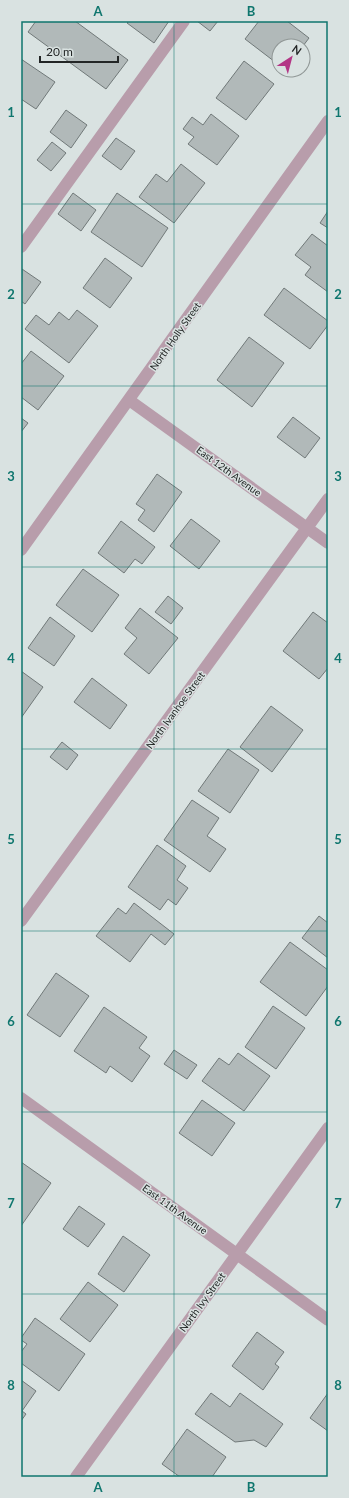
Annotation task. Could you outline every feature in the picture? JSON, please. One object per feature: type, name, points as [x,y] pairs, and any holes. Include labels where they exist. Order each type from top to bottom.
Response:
[{"type":"street","points":[[21,247],[184,21]]},
{"type":"street","name":"North Holly Street","points":[[23,543],[129,400],[328,121]]},
{"type":"street","name":"East 12th Avenue","points":[[129,400],[328,543]]},
{"type":"street","name":"North Ivanhoe Street","points":[[21,922],[328,499]]},
{"type":"street","name":"East 11th Avenue","points":[[21,1098],[328,1320]]},
{"type":"street","name":"North Ivy Street","points":[[76,1477],[328,1128]]},
{"type":"building","points":[[36,21],[75,21],[128,60],[106,89],[28,32]]},
{"type":"building","points":[[129,21],[169,21],[154,43],[127,23]]},
{"type":"building","points":[[197,21],[218,21],[210,31]]},
{"type":"building","points":[[259,21],[287,21],[309,38],[271,38],[271,59],[245,39]]},
{"type":"building","points":[[21,59],[55,82],[36,109],[21,99]]},
{"type":"building","points":[[244,61],[274,84],[246,120],[216,98]]},
{"type":"building","points":[[66,110],[87,125],[71,148],[50,132]]},
{"type":"building","points":[[211,114],[239,136],[217,165],[188,144],[194,137],[183,129],[192,117],[203,125]]},
{"type":"building","points":[[116,138],[135,151],[121,170],[102,156]]},
{"type":"building","points":[[52,142],[66,153],[51,171],[37,160]]},
{"type":"building","points":[[181,164],[205,183],[174,223],[139,197],[156,174],[167,182]]},
{"type":"building","points":[[73,193],[96,210],[81,231],[58,214]]},
{"type":"building","points":[[117,193],[168,228],[142,267],[91,232]]},
{"type":"building","points":[[328,211],[328,228],[320,223]]},
{"type":"building","points":[[312,234],[328,246],[328,292],[305,275],[311,267],[295,255]]},
{"type":"building","points":[[105,258],[132,278],[110,308],[83,288]]},
{"type":"building","points":[[22,269],[41,282],[25,304],[21,301]]},
{"type":"building","points":[[284,288],[328,321],[328,325],[310,349],[264,315]]},
{"type":"building","points":[[77,310],[98,326],[69,363],[25,329],[36,315],[49,325],[59,312],[69,320]]},
{"type":"building","points":[[249,337],[284,363],[252,407],[217,380]]},
{"type":"building","points":[[31,351],[64,376],[38,410],[21,397],[21,364]]},
{"type":"building","points":[[293,417],[320,438],[305,458],[277,437]]},
{"type":"building","points":[[21,418],[28,423],[21,432]]},
{"type":"building","points":[[157,474],[182,492],[154,532],[138,520],[145,510],[136,504]]},
{"type":"building","points":[[191,519],[220,541],[199,569],[170,546]]},
{"type":"building","points":[[121,521],[155,547],[142,564],[135,559],[124,573],[98,553]]},
{"type":"building","points":[[83,569],[119,595],[92,632],[56,605]]},
{"type":"building","points":[[168,596],[183,608],[171,624],[155,612]]},
{"type":"building","points":[[140,608],[178,638],[149,674],[124,654],[137,638],[125,628]]},
{"type":"building","points":[[313,612],[328,623],[328,668],[319,679],[283,651]]},
{"type":"building","points":[[50,617],[75,636],[54,666],[28,648]]},
{"type":"building","points":[[21,671],[43,687],[21,718]]},
{"type":"building","points":[[92,678],[127,705],[110,729],[74,702]]},
{"type":"building","points":[[271,706],[303,730],[272,772],[240,747]]},
{"type":"building","points":[[62,742],[78,755],[67,770],[50,757]]},
{"type":"building","points":[[228,749],[259,770],[230,813],[198,791]]},
{"type":"building","points":[[192,800],[219,818],[207,836],[226,849],[210,872],[164,840]]},
{"type":"building","points":[[157,845],[186,866],[177,880],[188,888],[176,905],[168,899],[160,910],[128,887]]},
{"type":"building","points":[[134,903],[174,934],[165,945],[151,934],[130,962],[96,936],[118,908],[126,914]]},
{"type":"building","points":[[319,916],[328,923],[328,958],[302,938]]},
{"type":"building","points":[[290,942],[328,970],[328,986],[306,1016],[260,982]]},
{"type":"building","points":[[56,973],[89,996],[60,1037],[27,1015]]},
{"type":"building","points":[[273,1006],[305,1028],[276,1069],[245,1047]]},
{"type":"building","points":[[104,1007],[147,1037],[139,1048],[150,1056],[132,1082],[110,1066],[106,1073],[74,1051]]},
{"type":"building","points":[[174,1050],[197,1065],[187,1079],[164,1064]]},
{"type":"building","points":[[238,1053],[270,1076],[244,1111],[202,1081],[219,1058],[229,1065]]},
{"type":"building","points":[[202,1100],[235,1123],[212,1156],[179,1133]]},
{"type":"building","points":[[21,1162],[51,1183],[21,1226]]},
{"type":"building","points":[[79,1206],[105,1224],[88,1247],[63,1229]]},
{"type":"building","points":[[123,1236],[150,1255],[124,1292],[98,1274]]},
{"type":"building","points":[[88,1282],[118,1305],[90,1342],[60,1319]]},
{"type":"building","points":[[35,1318],[85,1354],[59,1391],[21,1363],[21,1352],[27,1344],[21,1340],[21,1338]]},
{"type":"building","points":[[257,1332],[284,1352],[275,1364],[279,1367],[263,1390],[232,1366]]},
{"type":"building","points":[[21,1380],[36,1391],[22,1411],[26,1414],[21,1421]]},
{"type":"building","points":[[211,1393],[230,1407],[240,1393],[283,1424],[266,1447],[254,1440],[235,1442],[195,1414]]},
{"type":"building","points":[[328,1393],[328,1431],[310,1418]]},
{"type":"building","points":[[187,1429],[226,1457],[212,1477],[180,1477],[162,1464]]}]
